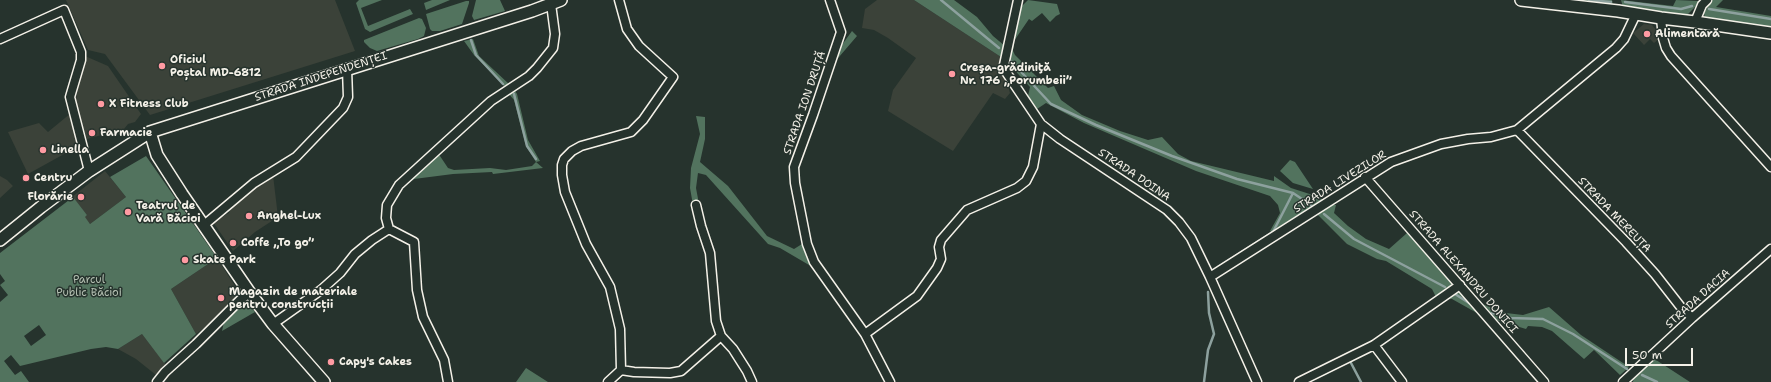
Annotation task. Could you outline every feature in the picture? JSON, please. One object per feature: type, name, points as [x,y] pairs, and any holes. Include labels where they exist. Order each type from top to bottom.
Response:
[{"type":"main road","points":[[1521,0],[1771,33]]},
{"type":"main road","name":"STRADA INDEPENDENȚEI","points":[[0,240],[89,170],[150,132],[556,2]]},
{"type":"main road","points":[[150,132],[157,155],[250,293],[273,324],[324,382]]},
{"type":"street","points":[[619,0],[627,29],[631,35],[673,78],[644,120],[631,132],[576,148],[564,159],[562,164],[562,175],[565,192],[586,244],[610,286],[620,329],[621,370]]},
{"type":"street","name":"STRADA ION DRUȚĂ","points":[[830,0],[840,32],[814,115],[794,167],[795,183],[806,238],[814,262],[866,334],[890,382]]},
{"type":"street","name":"STRADA DOINA","points":[[1018,0],[1004,65],[1006,72],[1024,101],[1041,124],[1060,139],[1167,210],[1179,222],[1191,238],[1257,382]]},
{"type":"street","points":[[1695,22],[1702,5],[1707,0]]},
{"type":"street","points":[[448,382],[444,360],[423,317],[417,290],[414,242],[390,229],[386,218],[387,205],[399,185],[491,101],[529,76],[553,48],[556,2]]},
{"type":"street","points":[[0,39],[64,10],[81,52],[81,60],[70,97],[89,170]]},
{"type":"street","name":"STRADA LIVEZILOR","points":[[1210,277],[1365,177],[1391,162],[1423,149],[1461,140],[1498,136],[1517,130],[1616,48],[1624,39],[1636,14]]},
{"type":"street","points":[[1661,18],[1663,38],[1666,48],[1671,56],[1771,168]]},
{"type":"street","points":[[204,225],[254,183],[296,157],[343,108],[348,97],[347,69]]},
{"type":"street","points":[[866,334],[916,296],[937,268],[941,259],[939,247],[941,240],[967,210],[1017,188],[1026,181],[1033,167],[1041,124]]},
{"type":"street","name":"STRADA MEREUȚA","points":[[1517,130],[1630,246],[1655,274],[1680,306],[1692,318]]},
{"type":"street","name":"STRADA ALEXANDRU DONICI","points":[[1365,177],[1544,382]]},
{"type":"street","points":[[696,205],[700,226],[710,253],[716,320],[721,336],[733,349],[752,382]]},
{"type":"street","points":[[273,324],[321,290],[372,240],[390,229]]},
{"type":"street","name":"STRADA DACIA","points":[[1623,382],[1692,318],[1771,249]]},
{"type":"street","points":[[1298,382],[1374,345],[1460,285]]},
{"type":"street","points":[[157,382],[165,372],[240,300],[250,293]]},
{"type":"street","points":[[608,382],[621,370],[656,372],[681,371],[721,336]]},
{"type":"street","points":[[1374,345],[1402,382]]},
{"type":"shaded area","points":[[66,0],[335,0],[355,51],[150,115],[105,54],[88,50]]},
{"type":"shaded area","name":"Creşa-grădiniţă Nr. 176 „Porumbeii”","points":[[877,0],[914,0],[1001,57],[997,72],[1006,79],[1010,93],[1005,99],[993,93],[953,151],[888,111],[893,90],[916,58],[874,30],[862,28],[865,9]]},
{"type":"shaded area","points":[[1644,24],[1652,25],[1657,31],[1659,39],[1654,43],[1650,39],[1644,45],[1633,33]]},
{"type":"shaded area","points":[[85,56],[108,66],[141,114],[135,122],[128,124],[124,129],[87,139],[75,103]]},
{"type":"shaded area","points":[[71,113],[77,141],[75,148],[28,174],[8,132],[39,123],[48,132]]},
{"type":"shaded area","points":[[105,171],[126,197],[90,224],[84,217],[87,215],[72,197]]},
{"type":"shaded area","name":"Anghel-Lux","points":[[273,175],[278,217],[255,232],[233,251],[213,222],[229,213],[231,207],[253,188]]},
{"type":"shaded area","points":[[0,176],[13,186],[0,198]]},
{"type":"shaded area","points":[[217,258],[238,291],[232,301],[212,322],[196,334],[171,289]]},
{"type":"shaded area","points":[[142,334],[166,365],[156,375],[136,359],[118,349]]},
{"type":"green space","points":[[359,0],[382,0],[361,8],[368,26],[410,9],[413,14],[370,32],[365,29],[356,3]]},
{"type":"green space","points":[[432,0],[450,0],[426,10],[424,3]]},
{"type":"green space","points":[[476,0],[500,0],[505,11],[474,20],[472,16]]},
{"type":"green space","points":[[914,0],[954,0],[977,17],[993,36],[1005,46],[1001,57]]},
{"type":"green space","points":[[1028,0],[1057,4],[1060,14],[1050,22],[1042,13],[1032,21],[1029,19],[1014,41],[1013,51],[1015,55],[1048,88],[1054,86],[1061,100],[1082,115],[1120,131],[1148,140],[1162,137],[1178,154],[1191,161],[1274,181],[1274,176],[1291,188],[1319,197],[1323,200],[1273,234],[1270,231],[1280,213],[1278,205],[1270,196],[1196,171],[1084,123],[1046,103],[1037,109],[1028,96],[1030,87],[1009,64],[1009,51],[1020,8]]},
{"type":"green space","points":[[1559,0],[1612,0],[1613,6]]},
{"type":"green space","points":[[1621,0],[1673,6],[1676,0],[1698,1],[1699,3],[1686,16],[1623,7]]},
{"type":"green space","points":[[1712,0],[1723,0],[1716,7],[1771,16],[1771,28],[1705,19],[1704,13]]},
{"type":"green space","points":[[469,1],[469,3],[462,24],[440,31],[432,31],[430,29],[426,14]]},
{"type":"green space","points":[[419,18],[422,19],[426,28],[424,36],[418,39],[377,51],[370,48],[364,42],[364,40]]},
{"type":"green space","points":[[852,31],[857,36],[833,64],[839,49]]},
{"type":"green space","points":[[473,39],[479,56],[510,85],[506,88],[474,55],[464,41]]},
{"type":"green space","points":[[514,89],[517,94],[528,140],[540,161],[536,162],[526,146],[514,100],[508,93]]},
{"type":"green space","points":[[696,116],[705,117],[705,139],[700,162],[728,186],[767,236],[794,249],[802,244],[812,265],[809,265],[780,248],[768,244],[706,175],[698,173],[696,188],[699,204],[693,205],[690,188],[691,168],[700,134]]},
{"type":"green space","points":[[438,153],[448,168],[454,170],[490,168],[506,170],[532,166],[536,162],[543,168],[493,174],[492,172],[453,174],[414,179],[403,187],[410,177]]},
{"type":"green space","name":"Parcul Public Băcioi","points":[[146,156],[217,258],[171,289],[196,334],[164,363],[142,334],[118,349],[106,347],[91,349],[20,366],[11,355],[4,361],[15,375],[21,371],[29,382],[0,382],[0,302],[8,295],[0,285],[5,281],[0,274],[0,253],[73,197],[87,215],[85,217],[90,224],[126,197],[110,177]],"holes":[[[39,325],[46,335],[31,346],[24,336]]]},
{"type":"green space","points":[[1290,160],[1295,162],[1313,189],[1293,183],[1280,171]]},
{"type":"green space","points":[[1331,205],[1336,205],[1334,213],[1348,226],[1366,239],[1389,249],[1407,233],[1453,282],[1436,297],[1432,289],[1386,261],[1377,259],[1347,244],[1317,214]]},
{"type":"green space","points":[[1459,290],[1484,317],[1452,299],[1446,298]]},
{"type":"green space","points":[[246,300],[255,312],[222,331],[224,322],[242,302]]},
{"type":"green space","points":[[1482,304],[1506,313],[1523,315],[1549,307],[1581,335],[1629,367],[1620,375],[1594,350],[1584,359],[1552,331],[1542,327],[1528,326],[1526,329],[1496,320]]},
{"type":"green space","points":[[1653,358],[1690,382],[1633,382],[1634,376]]},
{"type":"green space","points":[[526,368],[548,382],[516,382]]},
{"type":"waterway","points":[[941,0],[999,48]]},
{"type":"waterway","points":[[1589,0],[1611,2]]},
{"type":"waterway","points":[[1625,2],[1681,9],[1692,6]]},
{"type":"waterway","points":[[1709,9],[1771,19]]},
{"type":"waterway","points":[[471,40],[476,55],[503,84]]},
{"type":"waterway","points":[[1011,61],[1051,104],[1096,125],[1172,156],[1237,179],[1293,193],[1311,205]]},
{"type":"waterway","points":[[514,94],[527,146],[536,159]]},
{"type":"waterway","points":[[1218,267],[1273,232],[1293,193]]},
{"type":"waterway","points":[[1324,214],[1354,239],[1445,287]]},
{"type":"waterway","points":[[1204,382],[1208,350],[1214,334],[1209,313],[1208,292]]},
{"type":"waterway","points":[[1455,294],[1469,303]]},
{"type":"waterway","points":[[1492,313],[1511,318],[1543,319],[1573,334],[1627,369]]},
{"type":"waterway","points":[[1351,363],[1361,382]]},
{"type":"waterway","points":[[1642,375],[1657,382]]},
{"type":"place","name":"Alimentară","points":[[1647,34]]},
{"type":"place","name":"Oficiul Poștal MD-6812","points":[[162,66]]},
{"type":"place","name":"Creşa-grădiniţă Nr. 176 „Porumbeii”","points":[[952,74]]},
{"type":"place","name":"X Fitness Club","points":[[101,104]]},
{"type":"place","name":"Farmacie","points":[[92,133]]},
{"type":"place","name":"Linella","points":[[43,150]]},
{"type":"place","name":"Centru","points":[[26,178]]},
{"type":"place","name":"Florărie","points":[[81,197]]},
{"type":"place","name":"Teatrul de Vară Băcioi","points":[[128,212]]},
{"type":"place","name":"Anghel-Lux","points":[[249,216]]},
{"type":"place","name":"Coffe „To go”","points":[[233,243]]},
{"type":"place","name":"Skate Park","points":[[185,260]]},
{"type":"place","name":"Magazin de materiale pentru construcții","points":[[221,298]]},
{"type":"place","name":"Capy's Cakes","points":[[331,362]]}]
